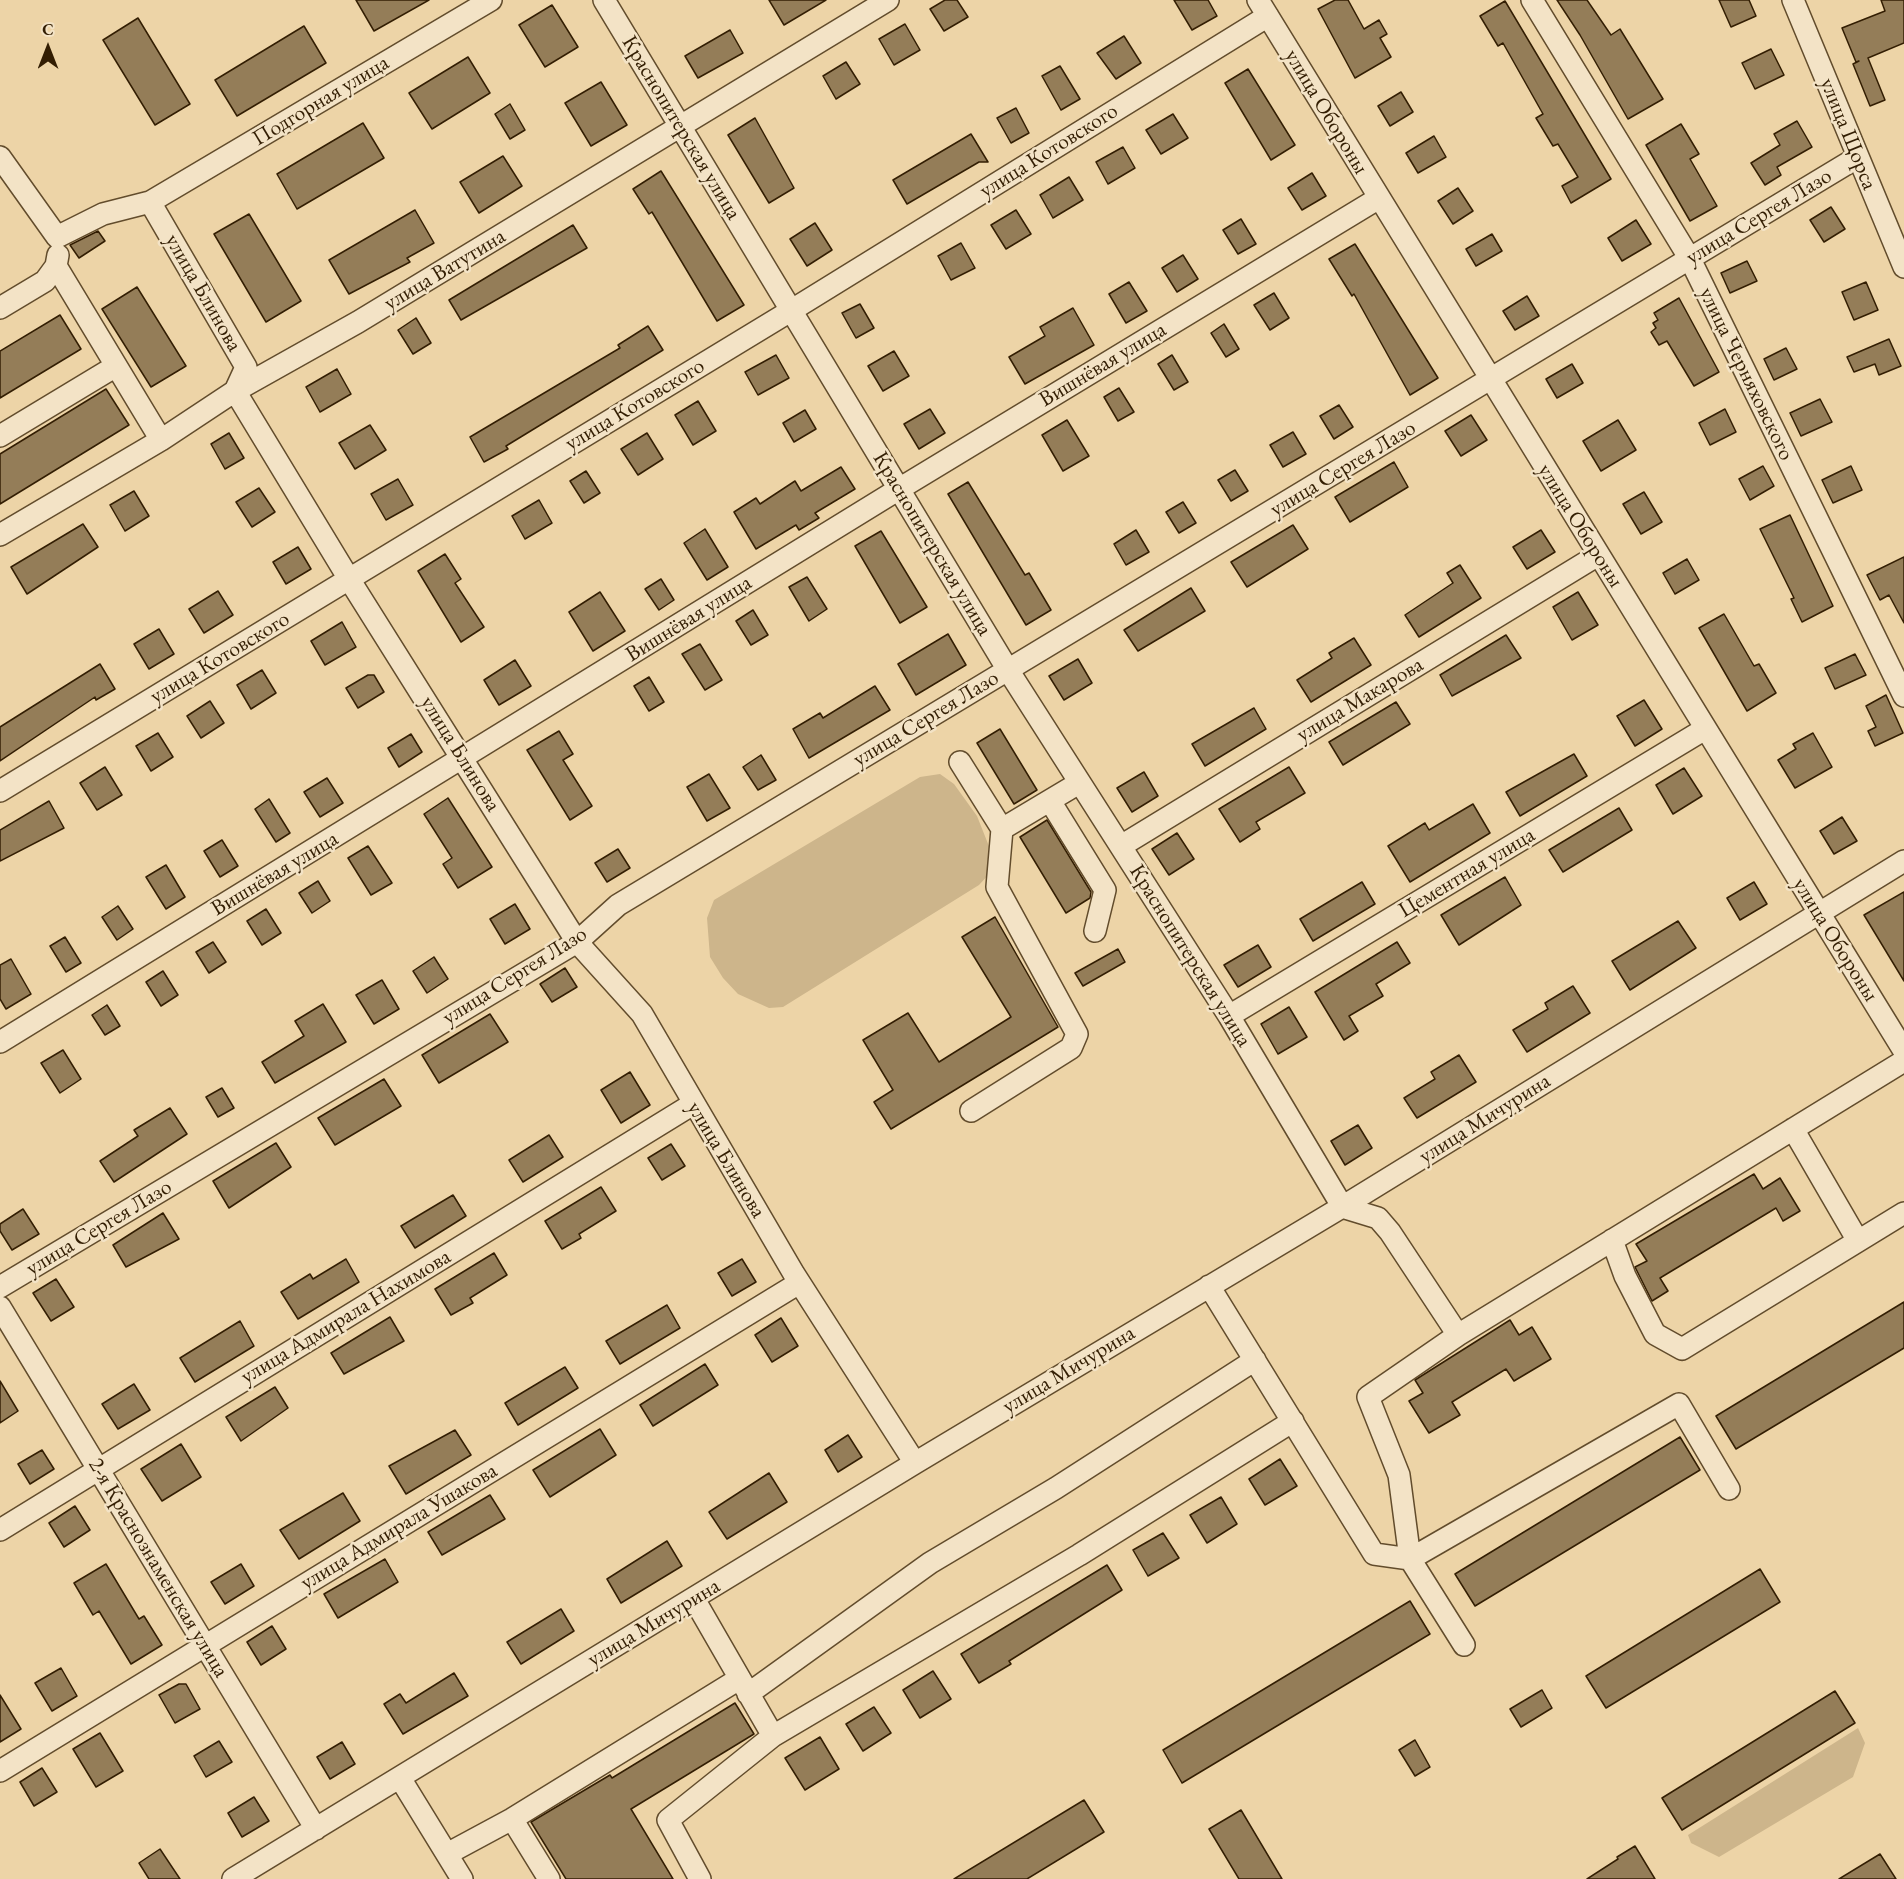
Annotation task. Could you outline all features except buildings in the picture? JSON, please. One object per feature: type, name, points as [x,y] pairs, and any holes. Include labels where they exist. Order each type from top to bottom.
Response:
[{"type":"street","name":"Подгорная улица","points":[[150,202],[491,0]]},
{"type":"street","name":"Краснопитерская улица","points":[[604,0],[1008,670],[1229,1016],[1342,1206]]},
{"type":"street","name":"улица Ватутина","points":[[0,535],[161,440],[235,391],[358,322],[888,0]]},
{"type":"street","name":"улица Черняховского","points":[[1532,0],[1690,259],[1904,696]]},
{"type":"street","name":"улица Щорса","points":[[1793,0],[1857,158],[1897,233],[1904,267]]},
{"type":"street","name":"улица Обороны","points":[[1263,8],[1818,915],[1904,1051]]},
{"type":"street","name":"улица Котовского","points":[[0,791],[792,310],[1263,8]]},
{"type":"street","points":[[0,157],[57,237],[60,248],[56,266],[45,281],[0,308]]},
{"type":"street","name":"улица Сергея Лазо","points":[[0,1287],[577,942],[618,904],[1857,158]]},
{"type":"street","name":"Вишнёвая улица","points":[[0,1042],[464,759],[898,489],[1379,198]]},
{"type":"street","points":[[57,237],[103,214],[150,202]]},
{"type":"street","name":"улица Блинова","points":[[150,202],[246,367],[235,391],[348,579],[464,759],[577,942],[642,1014],[799,1283],[915,1463]]},
{"type":"street","points":[[56,266],[161,440]]},
{"type":"street","points":[[0,436],[116,366]]},
{"type":"street","name":"улица Макарова","points":[[1121,846],[1598,555]]},
{"type":"street","name":"Цементная улица","points":[[1229,1016],[1705,729]]},
{"type":"street","points":[[960,762],[1002,829],[997,887],[1077,1035],[1071,1048],[971,1111]]},
{"type":"street","points":[[1002,829],[1079,783]]},
{"type":"street","points":[[1050,801],[1105,891],[1095,931]]},
{"type":"street","name":"улица Мичурина","points":[[233,1879],[1903,863]]},
{"type":"street","points":[[1464,1645],[1410,1559],[1399,1475],[1368,1397],[1458,1335],[1904,1060]]},
{"type":"street","name":"улица Адмирала Нахимова","points":[[0,1530],[693,1104]]},
{"type":"street","points":[[1793,1129],[1858,1241]]},
{"type":"street","points":[[1342,1206],[1378,1218],[1390,1232],[1458,1335]]},
{"type":"street","points":[[1612,1240],[1625,1276],[1654,1334],[1682,1349],[1904,1213]]},
{"type":"street","name":"улица Адмирала Ушакова","points":[[0,1771],[799,1283]]},
{"type":"street","points":[[1209,1286],[1374,1554],[1410,1559],[1679,1404],[1728,1489]]},
{"type":"street","name":"2-я Краснознаменская улица","points":[[0,1307],[99,1468],[203,1646],[316,1829]]},
{"type":"street","points":[[447,1854],[743,1686],[930,1563],[1056,1488],[1255,1360]]},
{"type":"street","points":[[700,1879],[668,1820],[773,1736],[1079,1555],[1293,1421]]},
{"type":"street","points":[[694,1599],[773,1736]]},
{"type":"street","points":[[400,1778],[462,1879]]},
{"type":"street","points":[[512,1819],[549,1879]]},
{"type":"shaded area","points":[[940,774],[954,784],[977,816],[994,859],[991,872],[979,885],[783,1007],[769,1008],[738,994],[723,978],[710,957],[707,918],[714,900],[920,777]]},
{"type":"shaded area","points":[[1858,1728],[1865,1743],[1853,1777],[1719,1857],[1691,1843],[1688,1835]]}]
